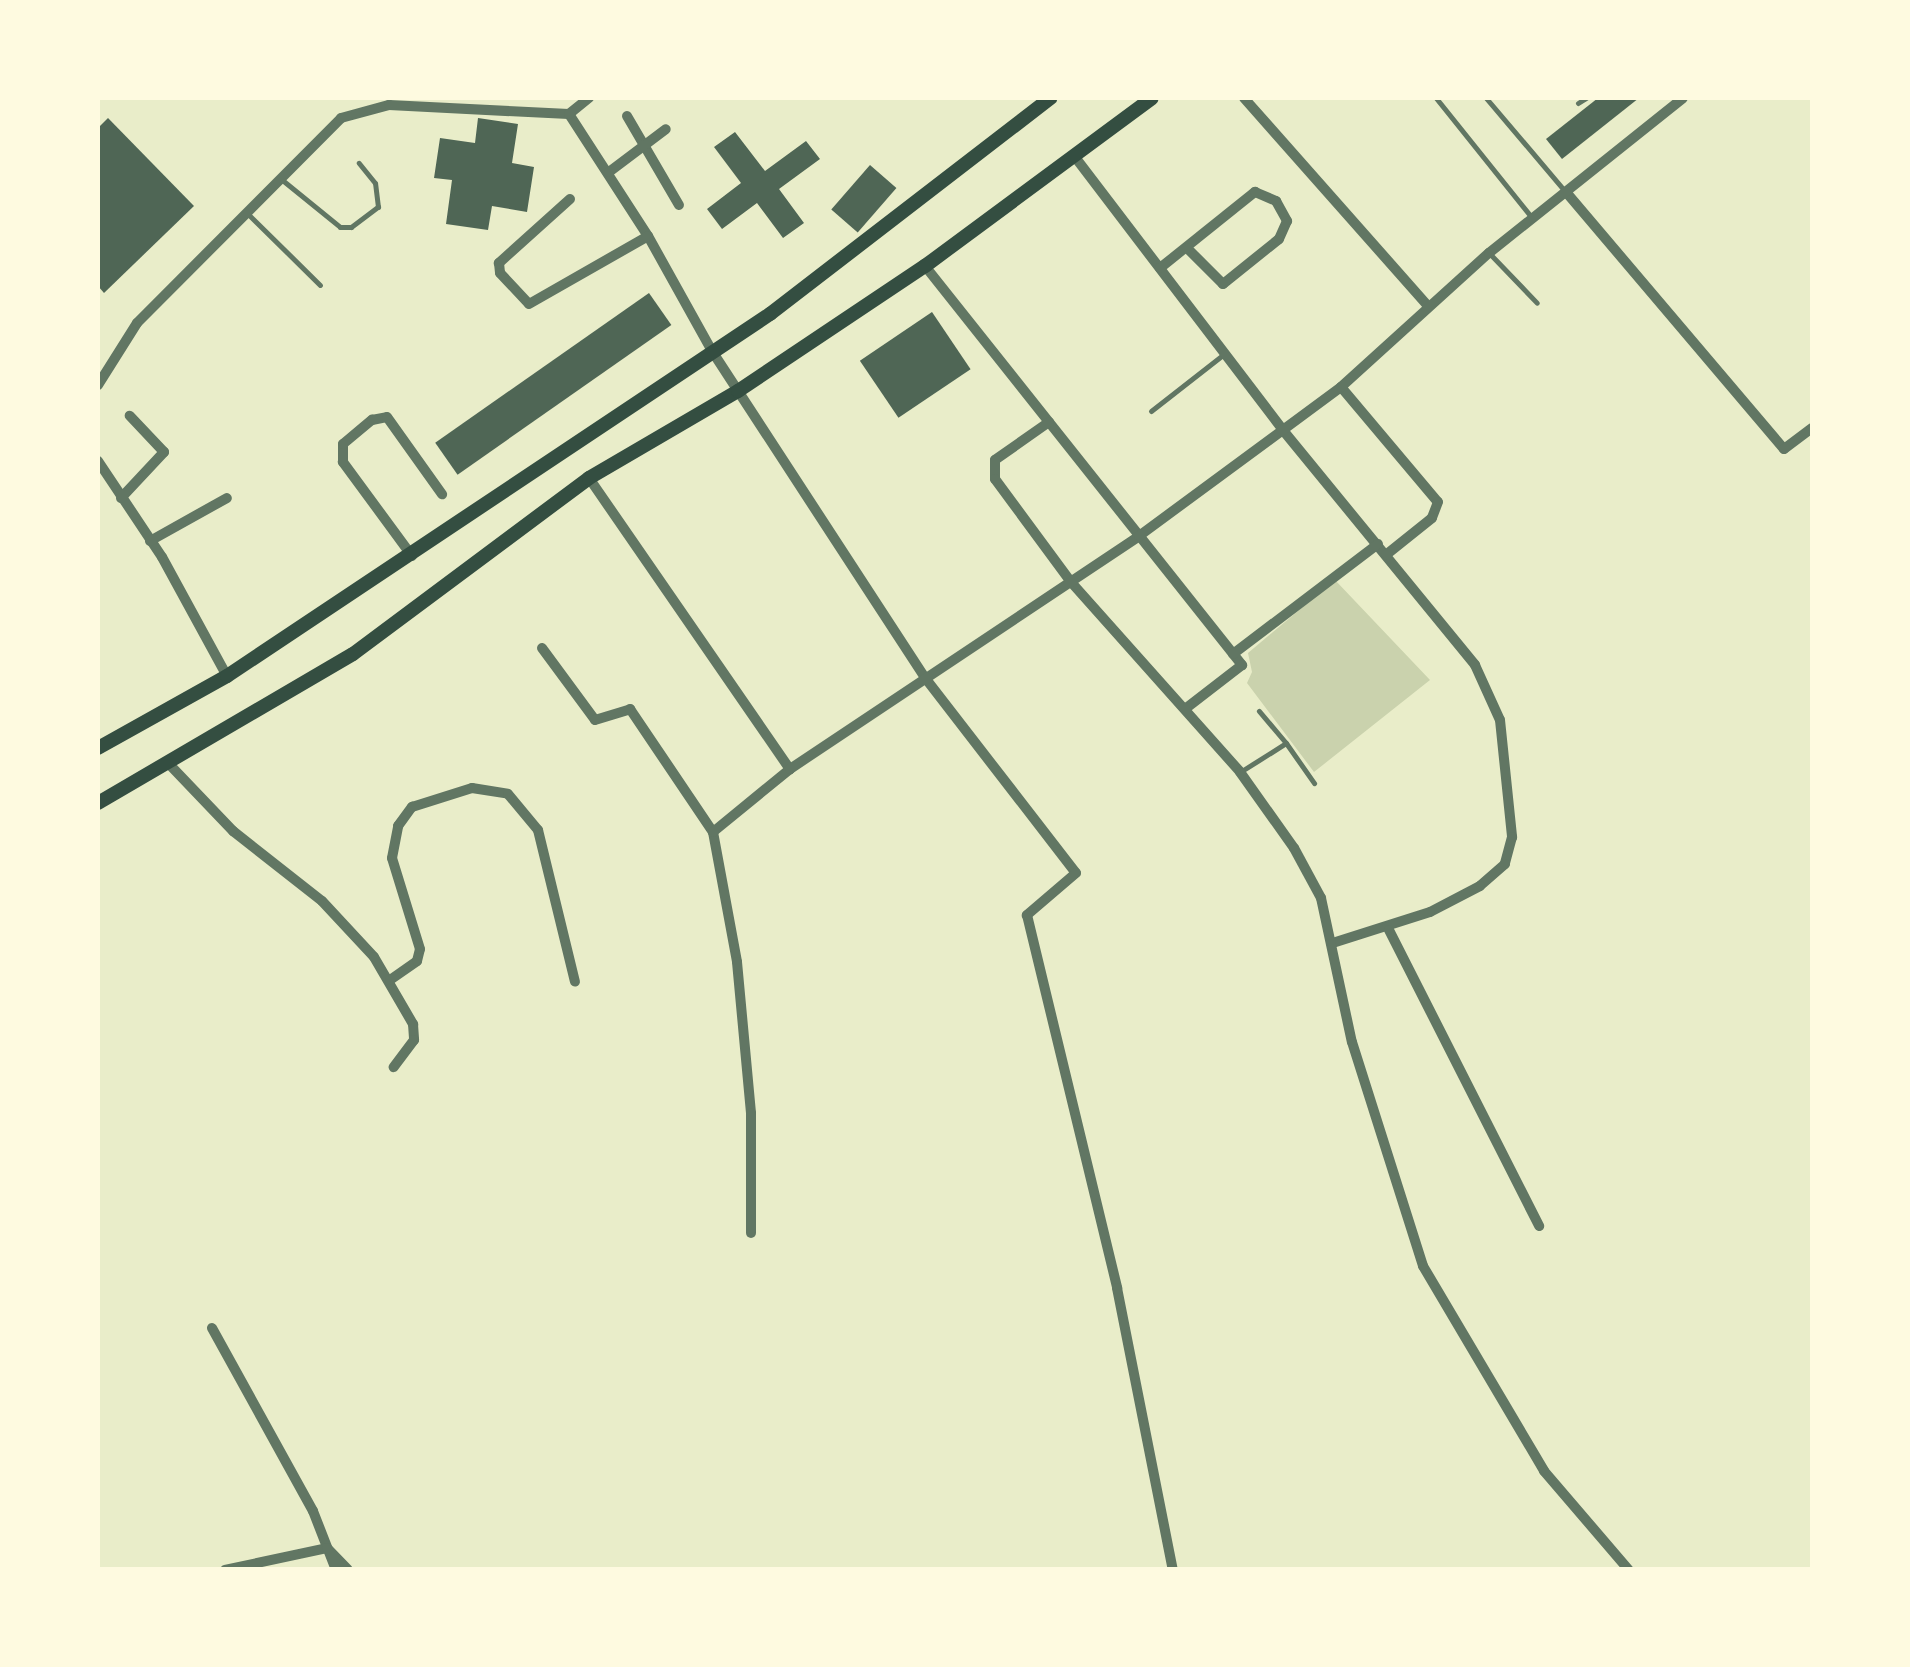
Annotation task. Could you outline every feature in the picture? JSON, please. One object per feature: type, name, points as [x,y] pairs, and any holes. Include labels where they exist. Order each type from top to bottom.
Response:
[{"type":"main road","points":[[98,748],[227,676],[412,556],[712,351],[1050,98]]},
{"type":"main road","points":[[98,803],[354,654],[589,478],[738,391],[925,266],[1152,98]]},
{"type":"street","points":[[98,384],[137,323],[341,118],[389,105],[568,114],[589,98]]},
{"type":"street","points":[[1244,98],[1428,306]]},
{"type":"street","points":[[714,832],[790,769],[1139,536],[1341,387],[1489,252],[1683,98]]},
{"type":"street","points":[[568,114],[610,172],[712,351],[926,679],[1076,873],[1027,916],[1117,1288],[1173,1570]]},
{"type":"street","points":[[627,116],[641,147],[679,205]]},
{"type":"street","points":[[610,172],[666,129]]},
{"type":"street","points":[[1075,157],[1282,429],[1475,665],[1500,720],[1512,838],[1505,864],[1480,886],[1388,930],[1332,942]]},
{"type":"street","points":[[1160,268],[1256,192],[1276,202],[1287,222],[1278,240],[1223,284],[1188,248]]},
{"type":"street","points":[[1566,192],[1784,450],[1812,428]]},
{"type":"street","points":[[570,199],[504,252],[500,273],[520,300],[539,303],[648,236]]},
{"type":"street","points":[[925,266],[1242,666],[1185,709]]},
{"type":"street","points":[[1341,387],[1438,502],[1432,518],[1387,554]]},
{"type":"street","points":[[121,498],[164,452],[130,416]]},
{"type":"street","points":[[412,556],[343,462],[343,444],[372,420],[387,417],[442,494]]},
{"type":"street","points":[[1049,422],[992,468],[1071,582],[1240,772],[1321,898],[1392,1184],[1423,1266],[1544,1471],[1628,1570]]},
{"type":"street","points":[[98,461],[150,541],[227,676]]},
{"type":"street","points":[[589,478],[790,769]]},
{"type":"street","points":[[150,541],[227,498]]},
{"type":"street","points":[[1233,654],[1378,544]]},
{"type":"street","points":[[542,648],[595,720],[630,709],[714,832],[736,962],[752,1113],[751,1234]]},
{"type":"street","points":[[169,764],[233,831],[322,901],[390,980],[414,1024],[414,1040],[394,1067]]},
{"type":"street","points":[[390,980],[417,961],[420,949],[392,858],[398,826],[412,807],[438,796],[488,788],[508,794],[538,830],[576,982]]},
{"type":"street","points":[[1388,930],[1539,1226]]},
{"type":"street","points":[[212,1328],[257,1403],[336,1570]]},
{"type":"street","points":[[226,1570],[326,1548]]},
{"type":"street","points":[[326,1548],[348,1570]]},
{"type":"lane","points":[[1436,98],[1532,218]]},
{"type":"lane","points":[[1486,98],[1566,192]]},
{"type":"lane","points":[[1578,103],[1586,98]]},
{"type":"lane","points":[[280,178],[340,227],[351,227],[378,207],[375,183],[359,163]]},
{"type":"lane","points":[[246,212],[320,285]]},
{"type":"lane","points":[[1489,252],[1537,302]]},
{"type":"lane","points":[[1151,411],[1224,354]]},
{"type":"lane","points":[[1259,711],[1314,783]]},
{"type":"lane","points":[[1240,772],[1286,744]]},
{"type":"green space","points":[[1335,580],[1430,680],[1314,772],[1247,683],[1252,672],[1248,653]]},
{"type":"building","points":[[1598,98],[1639,98],[1562,159],[1546,139]]},
{"type":"building","points":[[108,118],[194,206],[104,293],[98,286],[98,128]]},
{"type":"building","points":[[478,118],[518,124],[512,163],[534,167],[527,212],[492,206],[488,230],[446,224],[452,180],[434,178],[440,138],[475,143]]},
{"type":"building","points":[[735,132],[765,171],[806,141],[820,159],[779,189],[804,223],[783,238],[757,203],[722,229],[707,209],[741,183],[714,147]]},
{"type":"building","points":[[870,165],[896,188],[858,232],[831,210]]},
{"type":"building","points":[[649,293],[671,325],[458,475],[435,443]]},
{"type":"building","points":[[932,312],[971,369],[898,418],[860,361]]}]
